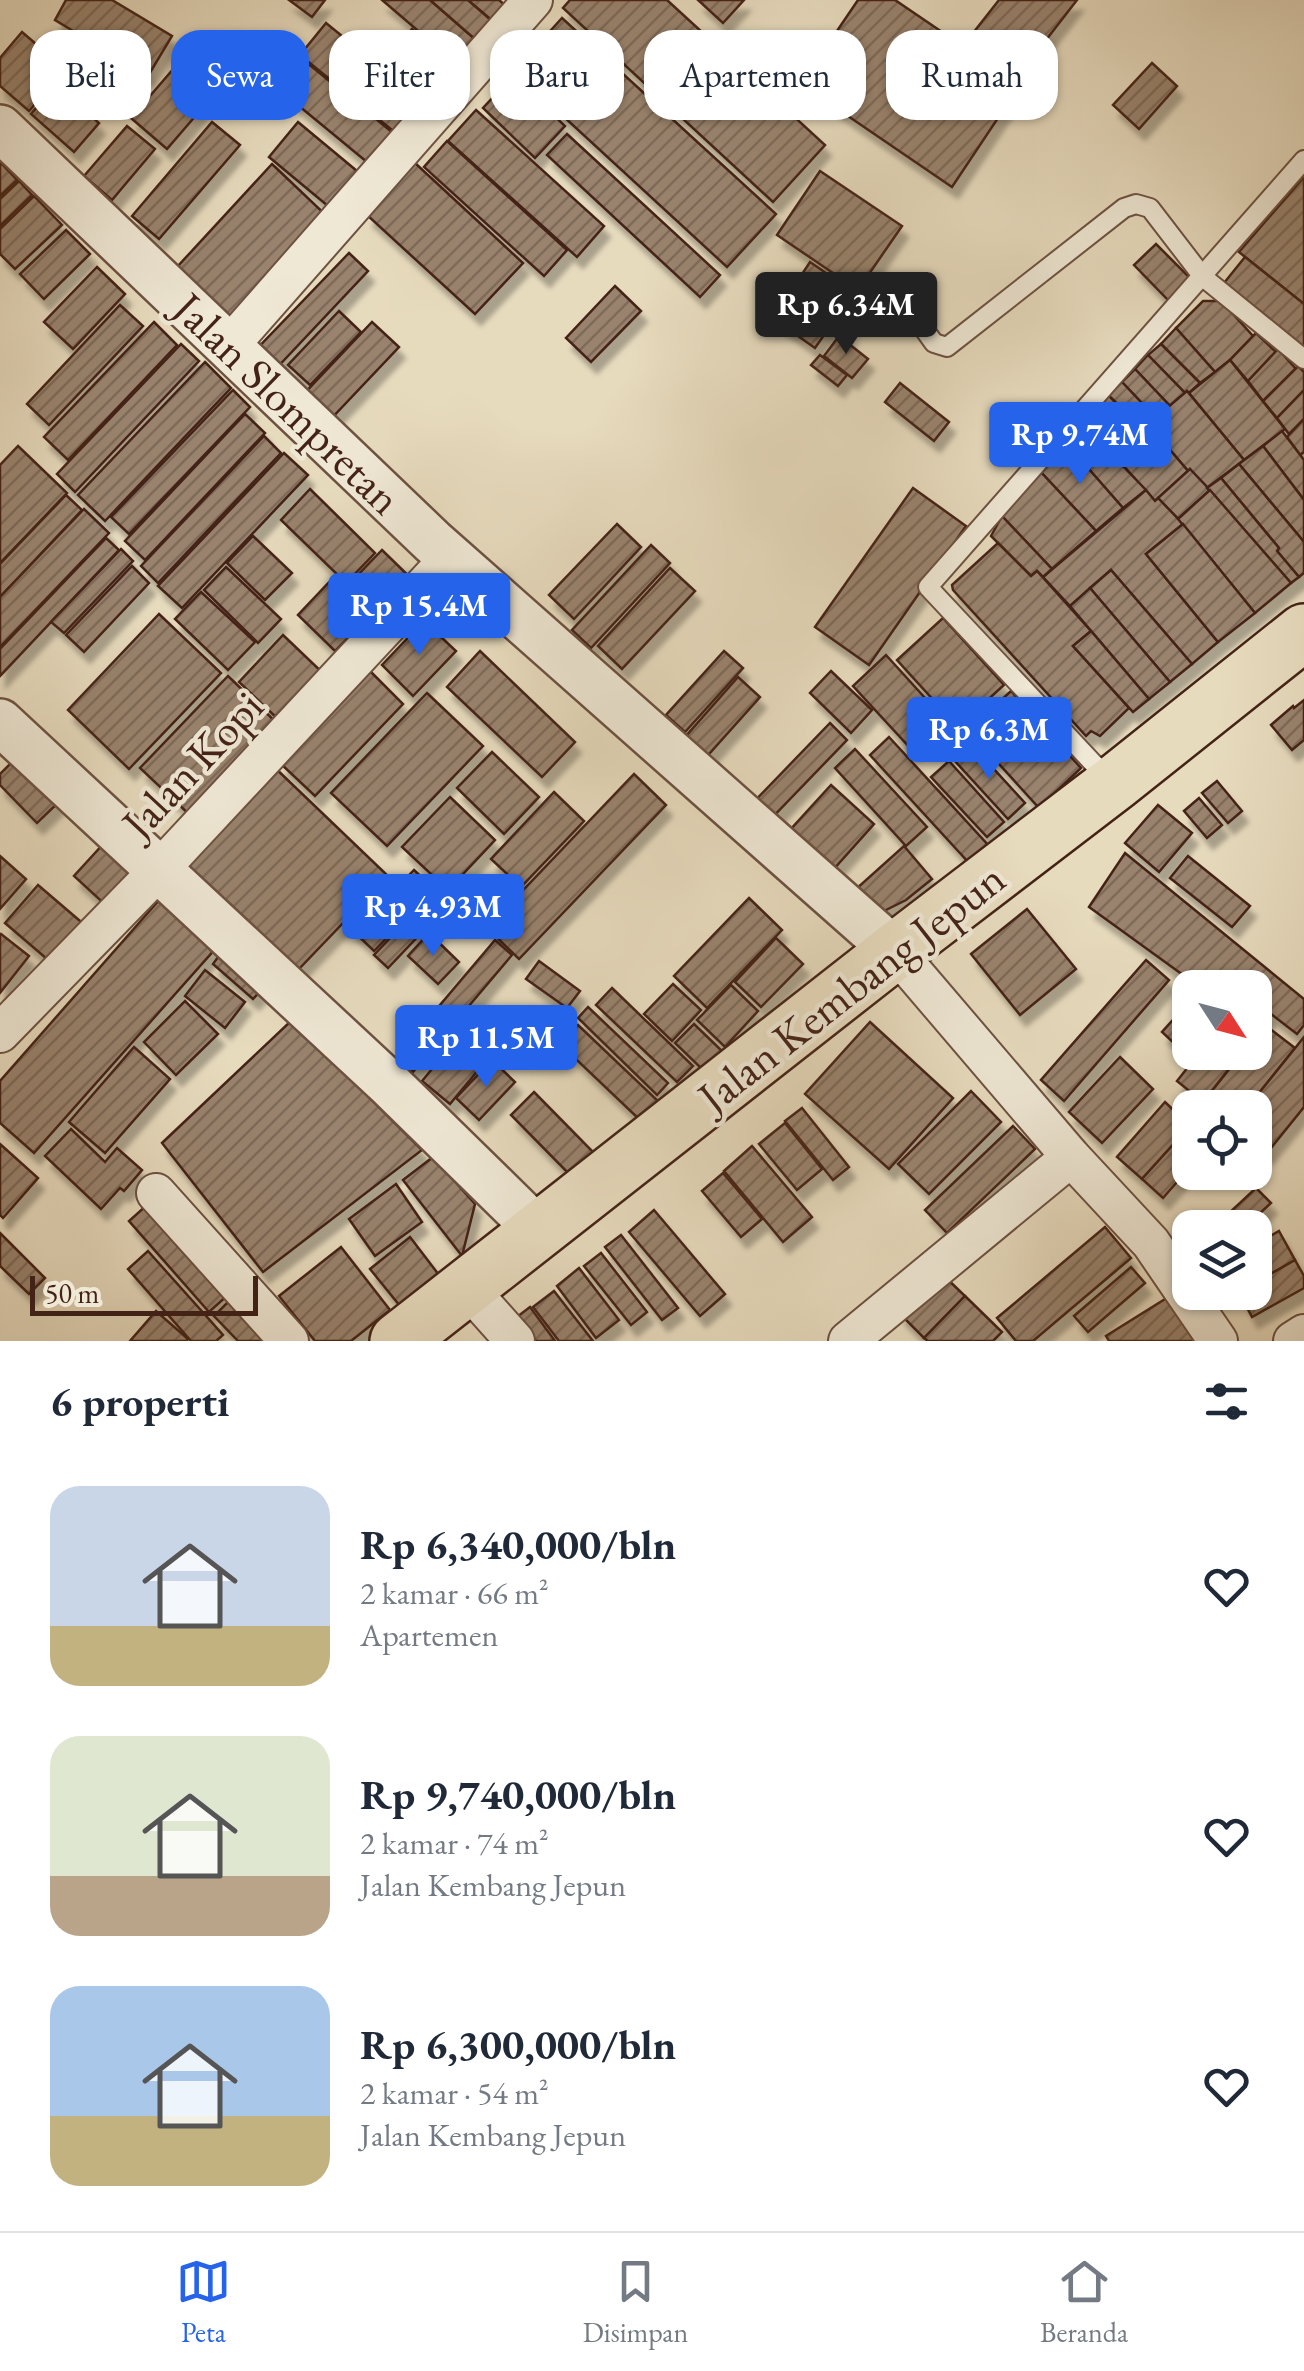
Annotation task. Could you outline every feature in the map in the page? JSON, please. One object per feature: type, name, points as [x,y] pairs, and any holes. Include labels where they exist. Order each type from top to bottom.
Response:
[{"type":"main road","name":"Jalan Kembang Jepun","points":[[398,1341],[1304,632]]},
{"type":"street","points":[[229,346],[532,0]]},
{"type":"street","name":"Jalan Slompretan","points":[[0,128],[450,558],[894,951]]},
{"type":"street","name":"Jalan Kopi","points":[[0,1033],[450,558]]},
{"type":"street","points":[[0,722],[388,1082],[539,1231]]},
{"type":"street","points":[[894,951],[1071,1157],[1151,1243],[1218,1341]]},
{"type":"street","points":[[848,1341],[1071,1157]]},
{"type":"street","points":[[156,1193],[289,1341]]},
{"type":"street","points":[[466,1286],[515,1341]]},
{"type":"street","points":[[1294,1341],[1304,1334]]},
{"type":"lane","points":[[1116,782],[1093,764],[928,587],[1304,160]]},
{"type":"lane","points":[[894,287],[934,343],[946,347],[1124,208],[1136,204],[1150,208],[1203,277],[1304,359]]},
{"type":"building","points":[[66,0],[112,0],[171,38],[151,71],[151,30],[72,30],[55,20]]},
{"type":"building","points":[[289,0],[325,0],[312,17]]},
{"type":"building","points":[[382,0],[430,0],[464,30],[417,30]]},
{"type":"building","points":[[430,0],[468,0],[500,28],[490,30],[490,40],[484,47],[470,35],[470,30],[464,30]]},
{"type":"building","points":[[468,0],[499,0],[514,13],[501,28]]},
{"type":"building","points":[[570,0],[667,0],[700,30],[644,30],[644,83],[624,64],[624,30],[587,30],[563,8]]},
{"type":"building","points":[[698,0],[744,0],[723,23]]},
{"type":"building","points":[[858,0],[895,0],[939,30],[886,30],[886,120],[997,120],[952,187],[854,120],[866,120],[866,30],[838,30]]},
{"type":"building","points":[[999,0],[1077,0],[1054,30],[975,30]]},
{"type":"building","points":[[562,18],[575,30],[551,30]]},
{"type":"building","points":[[326,23],[335,30],[329,30],[329,79],[309,62],[309,44]]},
{"type":"building","points":[[22,32],[30,39],[29,111],[0,86],[0,58]]},
{"type":"building","points":[[470,35],[484,47],[470,63]]},
{"type":"building","points":[[1152,63],[1177,86],[1139,129],[1113,105]]},
{"type":"building","points":[[309,64],[329,81],[329,120],[377,120],[398,137],[373,167],[309,114]]},
{"type":"building","points":[[171,72],[171,120],[192,120],[167,149],[133,120],[151,120],[151,95]]},
{"type":"building","points":[[624,75],[644,93],[644,120],[673,120],[776,214],[727,267],[567,120],[624,120]]},
{"type":"building","points":[[476,110],[604,226],[577,257],[448,141]]},
{"type":"building","points":[[38,120],[99,123],[74,152]]},
{"type":"building","points":[[380,120],[418,120],[403,139]]},
{"type":"building","points":[[495,120],[559,120],[565,126],[535,158]]},
{"type":"building","points":[[684,120],[798,120],[825,145],[773,202]]},
{"type":"building","points":[[212,122],[240,145],[159,239],[132,216]]},
{"type":"building","points":[[298,122],[369,181],[340,216],[269,157]]},
{"type":"building","points":[[127,126],[155,149],[112,200],[84,176]]},
{"type":"building","points":[[567,134],[720,275],[700,297],[547,155]]},
{"type":"building","points":[[447,141],[567,250],[544,276],[424,167]]},
{"type":"building","points":[[0,162],[17,180],[0,196]]},
{"type":"building","points":[[415,163],[523,263],[475,314],[367,215]]},
{"type":"building","points":[[272,164],[331,220],[226,334],[166,279]]},
{"type":"building","points":[[820,171],[902,226],[858,290],[777,235]]},
{"type":"building","points":[[1304,177],[1304,304],[1239,252]]},
{"type":"building","points":[[19,181],[32,195],[0,226],[0,199]]},
{"type":"building","points":[[34,196],[62,225],[15,269],[0,254],[0,229]]},
{"type":"building","points":[[66,230],[90,254],[44,299],[20,274]]},
{"type":"building","points":[[1156,244],[1191,279],[1169,301],[1134,265]]},
{"type":"building","points":[[349,253],[368,271],[271,374],[251,355]]},
{"type":"building","points":[[1245,257],[1304,304],[1304,351],[1224,283]]},
{"type":"building","points":[[810,262],[851,290],[835,312],[795,285]]},
{"type":"building","points":[[97,267],[125,294],[73,349],[44,322]]},
{"type":"building","points":[[615,286],[641,311],[591,362],[566,338]]},
{"type":"building","points":[[793,299],[831,325],[815,348],[778,322]]},
{"type":"building","points":[[1203,301],[1221,301],[1253,336],[1215,372],[1176,328]]},
{"type":"building","points":[[120,305],[143,326],[49,425],[27,404]]},
{"type":"building","points":[[339,311],[361,332],[310,385],[288,365]]},
{"type":"building","points":[[154,322],[177,345],[68,460],[44,437]]},
{"type":"building","points":[[372,322],[399,347],[328,422],[301,397]]},
{"type":"building","points":[[1176,328],[1215,372],[1200,383],[1161,344]]},
{"type":"building","points":[[1256,333],[1276,352],[1248,381],[1230,360]]},
{"type":"building","points":[[839,336],[868,359],[852,378],[824,356]]},
{"type":"building","points":[[181,344],[199,361],[75,492],[57,474]]},
{"type":"building","points":[[1161,344],[1200,383],[1189,393],[1148,355]]},
{"type":"building","points":[[1278,349],[1296,369],[1263,401],[1248,381]]},
{"type":"building","points":[[820,355],[847,375],[838,386],[811,365]]},
{"type":"building","points":[[1148,355],[1185,393],[1170,406],[1135,369]]},
{"type":"building","points":[[1230,360],[1285,429],[1244,460],[1189,393]]},
{"type":"building","points":[[205,362],[231,388],[105,521],[78,495]]},
{"type":"building","points":[[1298,366],[1304,372],[1304,390],[1277,418],[1263,401]]},
{"type":"building","points":[[1135,369],[1170,406],[1156,418],[1122,382]]},
{"type":"building","points":[[1122,382],[1156,418],[1143,429],[1108,395]]},
{"type":"building","points":[[900,383],[949,422],[934,441],[885,402]]},
{"type":"building","points":[[233,390],[250,407],[129,534],[111,517]]},
{"type":"building","points":[[1304,390],[1304,419],[1289,434],[1277,418]]},
{"type":"building","points":[[1187,391],[1244,460],[1207,488],[1148,424]]},
{"type":"building","points":[[1108,395],[1143,429],[1129,442],[1095,407]]},
{"type":"building","points":[[1095,407],[1129,442],[1114,455],[1080,422]]},
{"type":"building","points":[[245,414],[265,433],[145,560],[125,541]]},
{"type":"building","points":[[1304,419],[1304,452],[1300,455],[1287,437]]},
{"type":"building","points":[[1148,424],[1188,471],[1155,501],[1114,455]]},
{"type":"building","points":[[1084,426],[1146,490],[1123,508],[1066,443]]},
{"type":"building","points":[[1282,431],[1304,460],[1304,500],[1263,446]]},
{"type":"building","points":[[264,436],[281,453],[158,583],[141,566]]},
{"type":"building","points":[[1066,443],[1123,508],[1096,531],[1038,469]]},
{"type":"building","points":[[18,446],[67,493],[0,563],[0,465]]},
{"type":"building","points":[[1263,446],[1304,500],[1304,542],[1239,464]]},
{"type":"building","points":[[284,453],[308,475],[182,608],[158,586]]},
{"type":"building","points":[[1239,464],[1304,542],[1304,573],[1299,577],[1221,478]]},
{"type":"building","points":[[1038,469],[1096,531],[1052,569],[998,512]]},
{"type":"building","points":[[1190,469],[1210,490],[1178,519],[1158,498]]},
{"type":"building","points":[[1221,478],[1299,577],[1291,583],[1207,488]]},
{"type":"building","points":[[913,488],[966,526],[869,665],[815,627]]},
{"type":"building","points":[[310,489],[375,553],[346,583],[281,520]]},
{"type":"building","points":[[1146,490],[1183,524],[1146,554],[1218,642],[1192,664],[1111,570],[1070,606],[1043,577]]},
{"type":"building","points":[[1210,490],[1291,583],[1255,613],[1178,519]]},
{"type":"building","points":[[66,495],[82,510],[0,597],[0,564]]},
{"type":"building","points":[[84,509],[109,533],[0,647],[0,597]]},
{"type":"building","points":[[1002,516],[1052,569],[1043,577],[1037,571],[1031,576],[991,536]]},
{"type":"building","points":[[617,524],[641,547],[574,619],[549,595]]},
{"type":"building","points":[[1183,524],[1255,613],[1218,642],[1146,554]]},
{"type":"building","points":[[253,536],[292,573],[265,600],[227,563]]},
{"type":"building","points":[[106,538],[119,550],[0,676],[0,649]]},
{"type":"building","points":[[998,543],[1031,576],[1037,571],[1091,631],[1073,646],[1129,708],[1100,736],[1091,731],[1086,736],[953,590],[952,585]]},
{"type":"building","points":[[651,545],[670,563],[591,648],[572,630]]},
{"type":"building","points":[[121,549],[133,561],[64,633],[51,622]]},
{"type":"building","points":[[382,550],[419,586],[390,616],[353,580]]},
{"type":"building","points":[[132,566],[149,583],[84,652],[66,635]]},
{"type":"building","points":[[226,567],[281,619],[258,643],[204,590]]},
{"type":"building","points":[[670,568],[695,591],[622,669],[598,646]]},
{"type":"building","points":[[1111,570],[1192,664],[1170,682],[1090,588]]},
{"type":"building","points":[[333,578],[371,614],[335,651],[298,615]]},
{"type":"building","points":[[1090,588],[1170,682],[1149,699],[1070,606]]},
{"type":"building","points":[[201,592],[255,642],[228,670],[175,619]]},
{"type":"building","points":[[159,614],[221,673],[129,769],[68,710]]},
{"type":"building","points":[[943,618],[1004,685],[958,727],[897,660]]},
{"type":"building","points":[[424,621],[456,651],[413,696],[382,665]]},
{"type":"building","points":[[1091,631],[1149,699],[1133,712],[1073,646]]},
{"type":"building","points":[[283,635],[326,676],[282,723],[239,682]]},
{"type":"building","points":[[480,651],[575,742],[542,777],[447,687]]},
{"type":"building","points":[[724,651],[743,668],[685,732],[666,715]]},
{"type":"building","points":[[886,655],[945,720],[912,750],[853,686]]},
{"type":"building","points":[[370,671],[403,704],[315,796],[281,764]]},
{"type":"building","points":[[831,671],[872,710],[851,733],[810,693]]},
{"type":"building","points":[[228,676],[280,726],[193,818],[140,768]]},
{"type":"building","points":[[738,677],[760,697],[701,763],[679,744]]},
{"type":"building","points":[[1011,691],[1081,768],[1039,808],[968,730]]},
{"type":"building","points":[[427,693],[483,746],[387,846],[331,793]]},
{"type":"building","points":[[1304,700],[1304,740],[1292,750],[1271,725]]},
{"type":"building","points":[[830,723],[847,740],[764,826],[746,810]]},
{"type":"building","points":[[889,737],[989,846],[970,864],[870,755]]},
{"type":"building","points":[[971,744],[1025,803],[1008,819],[954,760]]},
{"type":"building","points":[[855,749],[927,827],[906,846],[835,768]]},
{"type":"building","points":[[492,752],[539,797],[504,834],[457,788]]},
{"type":"building","points":[[18,756],[61,800],[37,823],[0,785],[0,774]]},
{"type":"building","points":[[949,761],[1004,822],[987,837],[931,777]]},
{"type":"building","points":[[271,764],[388,876],[297,971],[181,859]]},
{"type":"building","points":[[634,774],[666,805],[519,959],[487,928]]},
{"type":"building","points":[[1217,781],[1242,811],[1228,823],[1202,793]]},
{"type":"building","points":[[831,785],[874,824],[824,880],[780,841]]},
{"type":"building","points":[[554,792],[584,821],[521,887],[491,859]]},
{"type":"building","points":[[450,797],[495,840],[448,890],[402,847]]},
{"type":"building","points":[[1199,798],[1222,825],[1207,838],[1184,811]]},
{"type":"building","points":[[1158,805],[1192,833],[1159,872],[1125,843]]},
{"type":"building","points":[[106,841],[128,859],[127,891],[111,910],[74,876]]},
{"type":"building","points":[[904,846],[932,879],[906,900],[882,912],[846,898]]},
{"type":"building","points":[[1125,853],[1268,970],[1176,970],[1089,907]]},
{"type":"building","points":[[0,856],[26,879],[0,909]]},
{"type":"building","points":[[1188,856],[1250,906],[1232,927],[1170,878]]},
{"type":"building","points":[[414,870],[428,883],[402,910],[388,897]]},
{"type":"building","points":[[38,885],[87,927],[54,965],[5,923]]},
{"type":"building","points":[[749,898],[782,930],[707,1008],[674,976]]},
{"type":"building","points":[[160,899],[216,948],[34,1153],[0,1123],[0,1081]]},
{"type":"building","points":[[373,905],[397,927],[374,951],[350,928]]},
{"type":"building","points":[[1027,909],[1076,969],[1020,1015],[971,954]]},
{"type":"building","points":[[410,917],[424,930],[388,968],[374,955]]},
{"type":"building","points":[[429,933],[459,962],[438,984],[408,956]]},
{"type":"building","points":[[0,935],[29,956],[0,993]]},
{"type":"building","points":[[776,938],[803,964],[761,1007],[735,982]]},
{"type":"building","points":[[495,940],[512,955],[413,1072],[396,1057]]},
{"type":"building","points":[[223,950],[265,986],[253,999],[213,964]]},
{"type":"building","points":[[1146,960],[1169,980],[1064,1101],[1041,1080]]},
{"type":"building","points":[[539,961],[580,991],[567,1008],[526,979]]},
{"type":"building","points":[[205,970],[245,1002],[225,1028],[185,996]]},
{"type":"building","points":[[1272,973],[1304,999],[1304,1025],[1297,1034],[1272,1015]]},
{"type":"building","points":[[673,984],[701,1010],[672,1041],[644,1014]]},
{"type":"building","points":[[731,985],[758,1011],[725,1047],[697,1020]]},
{"type":"building","points":[[612,988],[693,1066],[677,1082],[596,1005]]},
{"type":"building","points":[[185,1001],[218,1034],[176,1075],[144,1042]]},
{"type":"building","points":[[588,1007],[668,1083],[657,1095],[578,1018]]},
{"type":"building","points":[[292,1020],[422,1150],[263,1272],[162,1143]]},
{"type":"building","points":[[1172,1021],[1172,1041],[1162,1032]]},
{"type":"building","points":[[870,1022],[953,1098],[889,1169],[805,1094]]},
{"type":"building","points":[[694,1024],[722,1051],[703,1070],[675,1043]]},
{"type":"building","points":[[578,1025],[659,1102],[641,1121],[560,1044]]},
{"type":"building","points":[[1272,1030],[1295,1048],[1261,1090],[1213,1090],[1229,1070],[1272,1070]]},
{"type":"building","points":[[1304,1037],[1304,1107],[1272,1147],[1272,1090],[1261,1090]]},
{"type":"building","points":[[456,1040],[484,1063],[450,1104],[422,1081]]},
{"type":"building","points":[[134,1047],[170,1079],[105,1153],[69,1122]]},
{"type":"building","points":[[1120,1057],[1153,1089],[1102,1143],[1069,1112]]},
{"type":"building","points":[[492,1060],[515,1082],[479,1120],[456,1098]]},
{"type":"building","points":[[1186,1070],[1228,1070],[1212,1090],[1188,1090],[1177,1081]]},
{"type":"building","points":[[971,1091],[1001,1122],[929,1194],[898,1164]]},
{"type":"building","points":[[534,1092],[595,1154],[572,1177],[511,1115]]},
{"type":"building","points":[[1165,1102],[1172,1109],[1172,1146],[1142,1179],[1117,1157]]},
{"type":"building","points":[[802,1108],[849,1167],[833,1180],[785,1121]]},
{"type":"building","points":[[785,1123],[822,1169],[797,1190],[759,1144]]},
{"type":"building","points":[[1013,1126],[1035,1149],[947,1233],[925,1210]]},
{"type":"building","points":[[71,1129],[105,1162],[117,1148],[142,1170],[101,1209],[45,1156]]},
{"type":"building","points":[[0,1144],[38,1178],[3,1218],[0,1215]]},
{"type":"building","points":[[752,1146],[812,1217],[783,1242],[724,1171]]},
{"type":"building","points":[[1172,1146],[1172,1188],[1163,1198],[1142,1179]]},
{"type":"building","points":[[433,1157],[475,1204],[462,1256],[403,1180]]},
{"type":"building","points":[[723,1173],[762,1219],[741,1237],[702,1191]]},
{"type":"building","points":[[396,1184],[422,1222],[375,1256],[349,1219]]},
{"type":"building","points":[[1254,1190],[1271,1203],[1263,1210],[1232,1210]]},
{"type":"building","points":[[148,1204],[228,1295],[209,1312],[129,1221]]},
{"type":"building","points":[[654,1210],[725,1294],[700,1316],[629,1232]]},
{"type":"building","points":[[1105,1227],[1131,1258],[1033,1341],[1016,1341],[997,1318]]},
{"type":"building","points":[[1279,1231],[1295,1260],[1272,1273],[1272,1235]]},
{"type":"building","points":[[0,1233],[45,1278],[29,1294],[0,1266]]},
{"type":"building","points":[[621,1235],[678,1308],[662,1320],[605,1247]]},
{"type":"building","points":[[410,1237],[439,1275],[400,1306],[370,1269]]},
{"type":"building","points":[[341,1247],[390,1310],[351,1341],[315,1341],[279,1296]]},
{"type":"building","points":[[148,1251],[223,1335],[216,1341],[191,1341],[128,1269]]},
{"type":"building","points":[[601,1253],[647,1312],[631,1325],[584,1266]]},
{"type":"building","points":[[1295,1260],[1304,1276],[1304,1288],[1272,1306],[1272,1273]]},
{"type":"building","points":[[1131,1267],[1145,1283],[1088,1332],[1074,1316]]},
{"type":"building","points":[[579,1268],[619,1320],[596,1338],[557,1286]]},
{"type":"building","points":[[941,1273],[965,1296],[924,1338],[899,1313]]},
{"type":"building","points":[[554,1291],[593,1341],[559,1341],[533,1307]]},
{"type":"building","points":[[965,1296],[1002,1332],[993,1341],[924,1338]]},
{"type":"building","points":[[1170,1296],[1172,1310],[1179,1310],[1198,1341],[1109,1341],[1106,1336]]},
{"type":"building","points":[[228,1302],[265,1341],[238,1341],[214,1316]]},
{"type":"building","points":[[530,1307],[555,1341],[536,1341],[517,1317]]},
{"type":"building","points":[[156,1311],[188,1339],[130,1341]]}]
